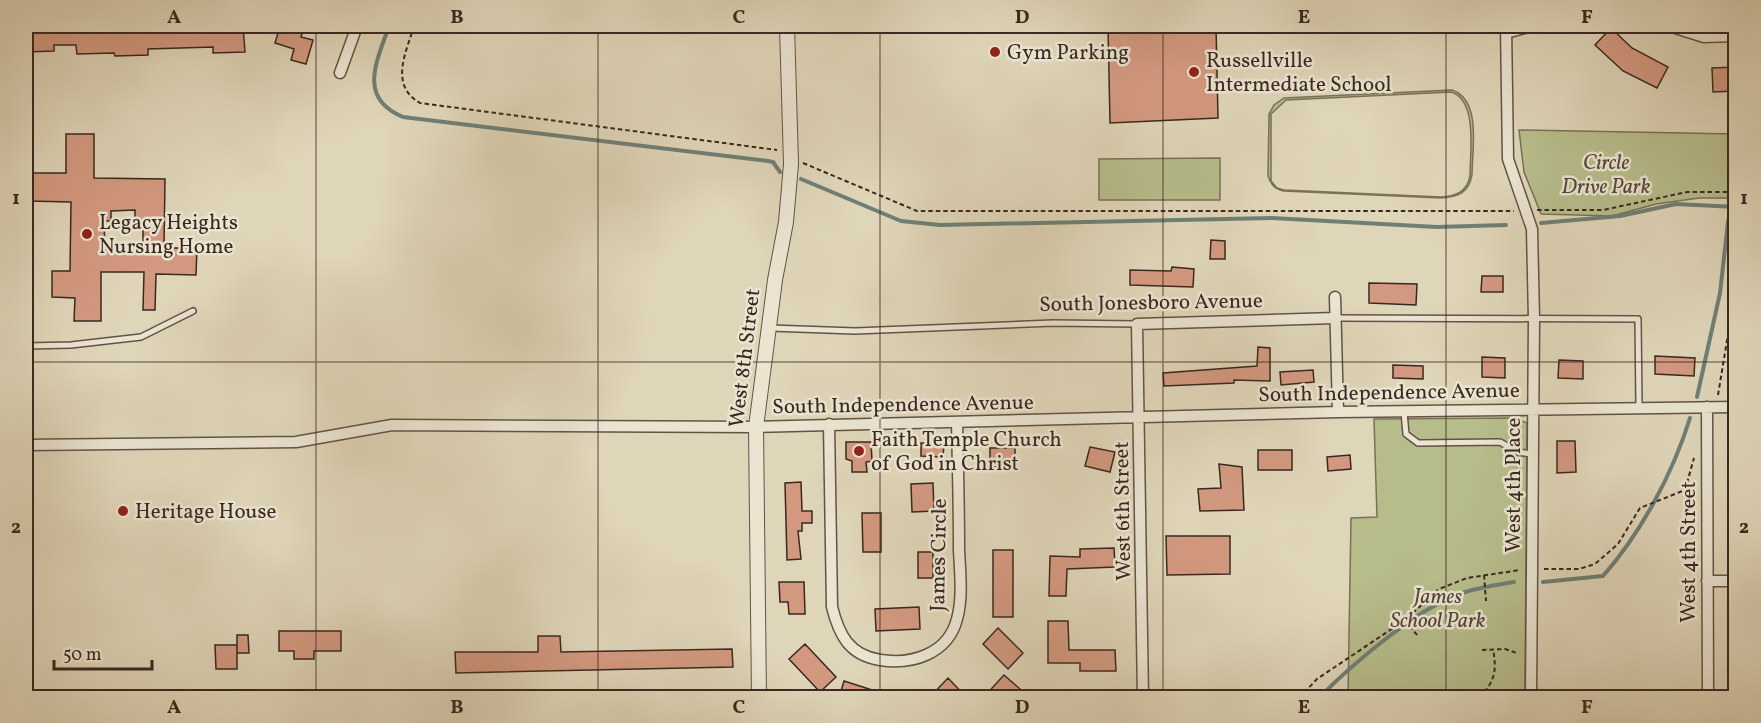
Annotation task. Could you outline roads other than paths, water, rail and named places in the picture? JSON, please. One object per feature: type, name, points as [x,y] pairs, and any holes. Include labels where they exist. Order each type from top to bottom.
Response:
[{"type":"street","points":[[340,73],[357,26]]},
{"type":"street","name":"West 8th Street","points":[[759,698],[756,427],[786,222],[791,157],[787,26]]},
{"type":"street","points":[[1506,29],[1532,26]]},
{"type":"street","points":[[1669,26],[1704,37],[1736,36]]},
{"type":"street","name":"West 4th Place","points":[[1506,29],[1508,159],[1532,229],[1534,318],[1531,698]]},
{"type":"street","points":[[1335,297],[1338,412]]},
{"type":"street","name":"South Jonesboro Avenue","points":[[1137,324],[1335,318]]},
{"type":"street","name":"West 6th Street","points":[[1137,324],[1143,698]]},
{"type":"street","name":"West 4th Street","points":[[1707,407],[1708,698]]},
{"type":"street","name":"South Independence Avenue","points":[[26,445],[296,442],[392,424],[756,427],[1338,412],[1736,407]]},
{"type":"street","name":"James Circle","points":[[829,424],[832,607],[837,626],[842,638],[857,653],[899,662],[922,658],[939,649],[957,620],[960,585],[957,422]]},
{"type":"street","points":[[1707,581],[1736,581]]},
{"type":"lane","points":[[26,346],[71,345],[141,337],[193,311]]},
{"type":"lane","name":"South Jonesboro Avenue","points":[[1335,318],[1534,318]]},
{"type":"lane","points":[[1534,318],[1638,319],[1639,408]]},
{"type":"lane","name":"South Jonesboro Avenue","points":[[769,328],[855,331],[1053,323],[1137,324]]},
{"type":"lane","points":[[1404,411],[1406,434],[1418,443],[1500,442],[1518,452],[1532,454]]},
{"type":"waterway","points":[[389,26],[376,65],[375,89],[380,100],[389,109],[403,117],[768,161],[773,162],[780,172]]},
{"type":"waterway","points":[[801,179],[901,221],[940,225],[1272,218],[1437,227],[1506,225]]},
{"type":"waterway","points":[[1541,223],[1620,216],[1676,204],[1736,207]]},
{"type":"waterway","points":[[1697,397],[1720,293],[1728,222],[1730,213],[1736,209]]},
{"type":"waterway","points":[[1543,582],[1603,576],[1643,522],[1675,460],[1690,418]]},
{"type":"waterway","points":[[1319,698],[1385,639],[1442,601],[1479,588],[1514,582]]},
{"type":"place","name":"Gym Parking","points":[[995,52]]},
{"type":"place","name":"Russellville Intermediate School","points":[[1194,72]]},
{"type":"place","name":"Legacy Heights Nursing Home","points":[[87,234]]},
{"type":"place","name":"Faith Temple Church of God in Christ","points":[[859,451]]},
{"type":"place","name":"Heritage House","points":[[123,511]]},
{"type":"park label","name":"Circle Drive Park","points":[[1606,174]]},
{"type":"park label","name":"James School Park","points":[[1438,608]]}]
